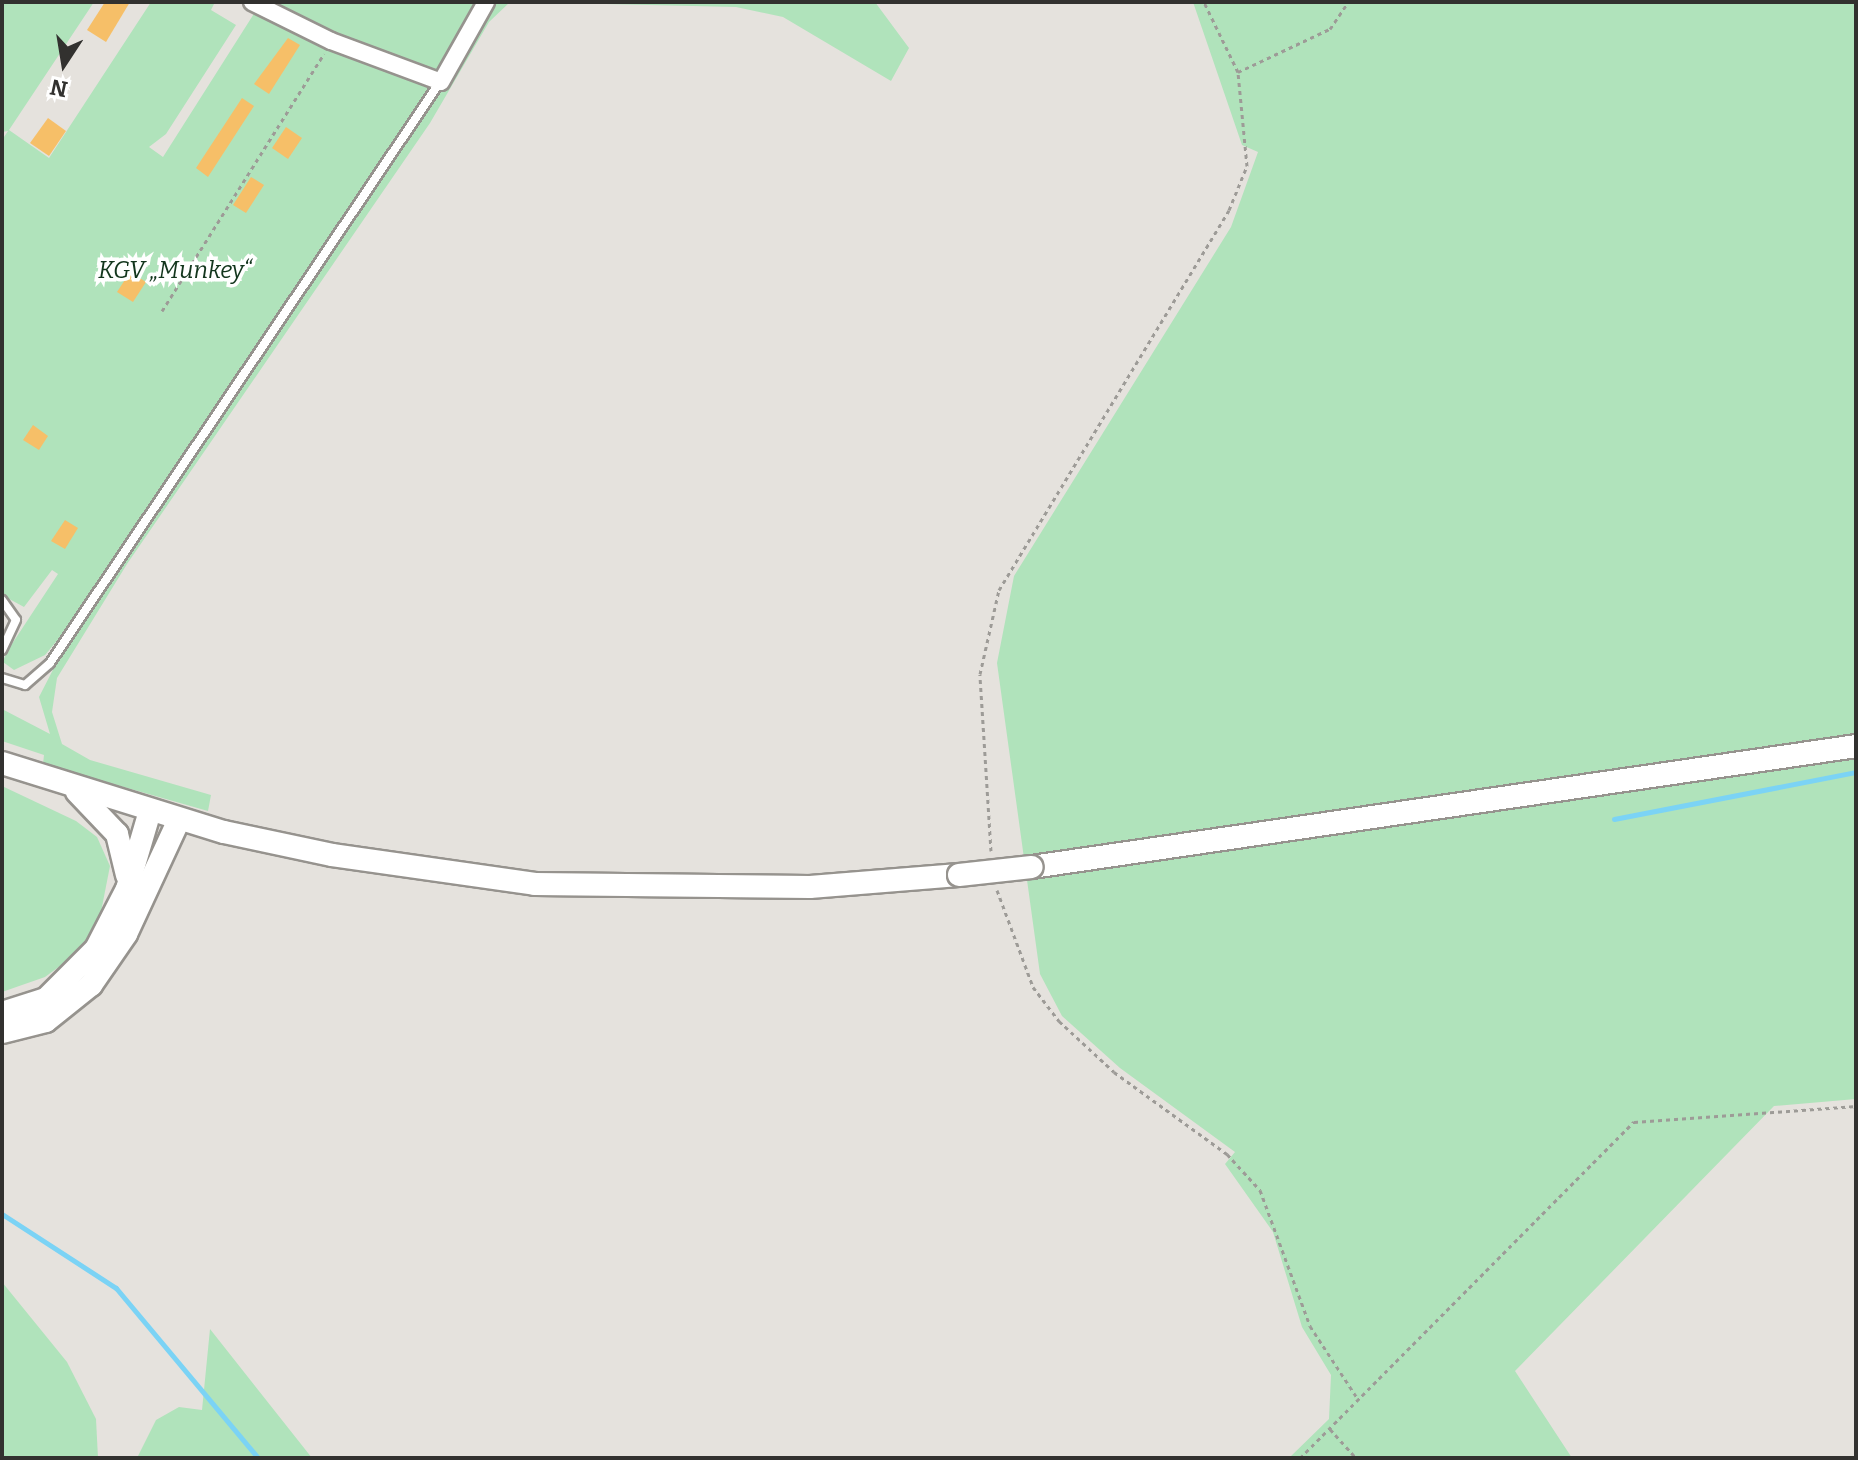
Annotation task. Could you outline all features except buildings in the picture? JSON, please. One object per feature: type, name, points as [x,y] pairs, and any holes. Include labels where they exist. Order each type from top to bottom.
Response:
[{"type":"main road","points":[[2,763],[179,820],[332,855],[535,884],[796,887],[1032,867],[1856,746]]},
{"type":"main road","points":[[73,788],[124,848],[127,889]]},
{"type":"main road","points":[[2,1013],[25,1010],[69,981],[104,937],[127,889],[150,811]]},
{"type":"main road","points":[[2,1032],[46,1021],[91,985],[126,934],[179,820]]},
{"type":"street","points":[[252,2],[331,41],[441,82],[486,2]]},
{"type":"lane","points":[[2,678],[25,685],[50,663],[441,82]]},
{"type":"lane","points":[[2,600],[16,620],[2,650]]},
{"type":"path","points":[[981,735],[983,645],[999,590],[1240,185],[1249,149],[1238,72],[1204,2]]},
{"type":"path","points":[[1238,72],[1330,29],[1348,2]]},
{"type":"path","points":[[162,311],[331,41]]},
{"type":"path","points":[[1033,987],[1114,1072],[1227,1154],[1260,1190],[1310,1326],[1358,1399]]},
{"type":"path","points":[[1300,1458],[1634,1122],[1856,1106]]},
{"type":"path","points":[[1330,1429],[1356,1458]]},
{"type":"green space","name":"KGV „Munkey“","points":[[2,2],[94,2],[9,130],[49,158],[151,2],[215,2],[211,10],[236,25],[166,134],[149,147],[163,157],[257,9],[430,87],[71,624],[45,655],[14,670],[3,662],[6,653],[58,574],[52,570],[24,607],[2,595],[2,140],[8,131],[2,132]]},
{"type":"green space","points":[[267,2],[483,2],[441,70],[431,71],[333,36]]},
{"type":"green space","points":[[491,2],[510,2],[489,22],[430,123],[127,564],[57,678],[52,712],[62,744],[90,760],[211,795],[208,811],[43,764],[44,755],[2,741],[2,709],[50,734],[39,697],[59,658],[445,82]]},
{"type":"green space","points":[[875,2],[909,48],[891,81],[783,17],[736,7],[562,3]]},
{"type":"green space","points":[[1193,2],[1856,2],[1856,1099],[1774,1106],[1515,1371],[1572,1458],[1289,1458],[1329,1419],[1331,1375],[1302,1327],[1273,1232],[1225,1164],[1235,1152],[1120,1068],[1062,1016],[1040,974],[997,663],[1014,576],[1231,227],[1258,152],[1242,145]]},
{"type":"green space","points":[[2,786],[76,821],[97,837],[110,866],[99,922],[75,955],[45,977],[2,992]]},
{"type":"green space","points":[[2,1282],[67,1362],[96,1419],[98,1458],[2,1458]]},
{"type":"green space","points":[[210,1329],[312,1458],[137,1458],[156,1420],[179,1407],[202,1410]]},
{"type":"waterway","points":[[1614,819],[1856,772]]},
{"type":"waterway","points":[[2,1214],[116,1288],[258,1458]]}]
